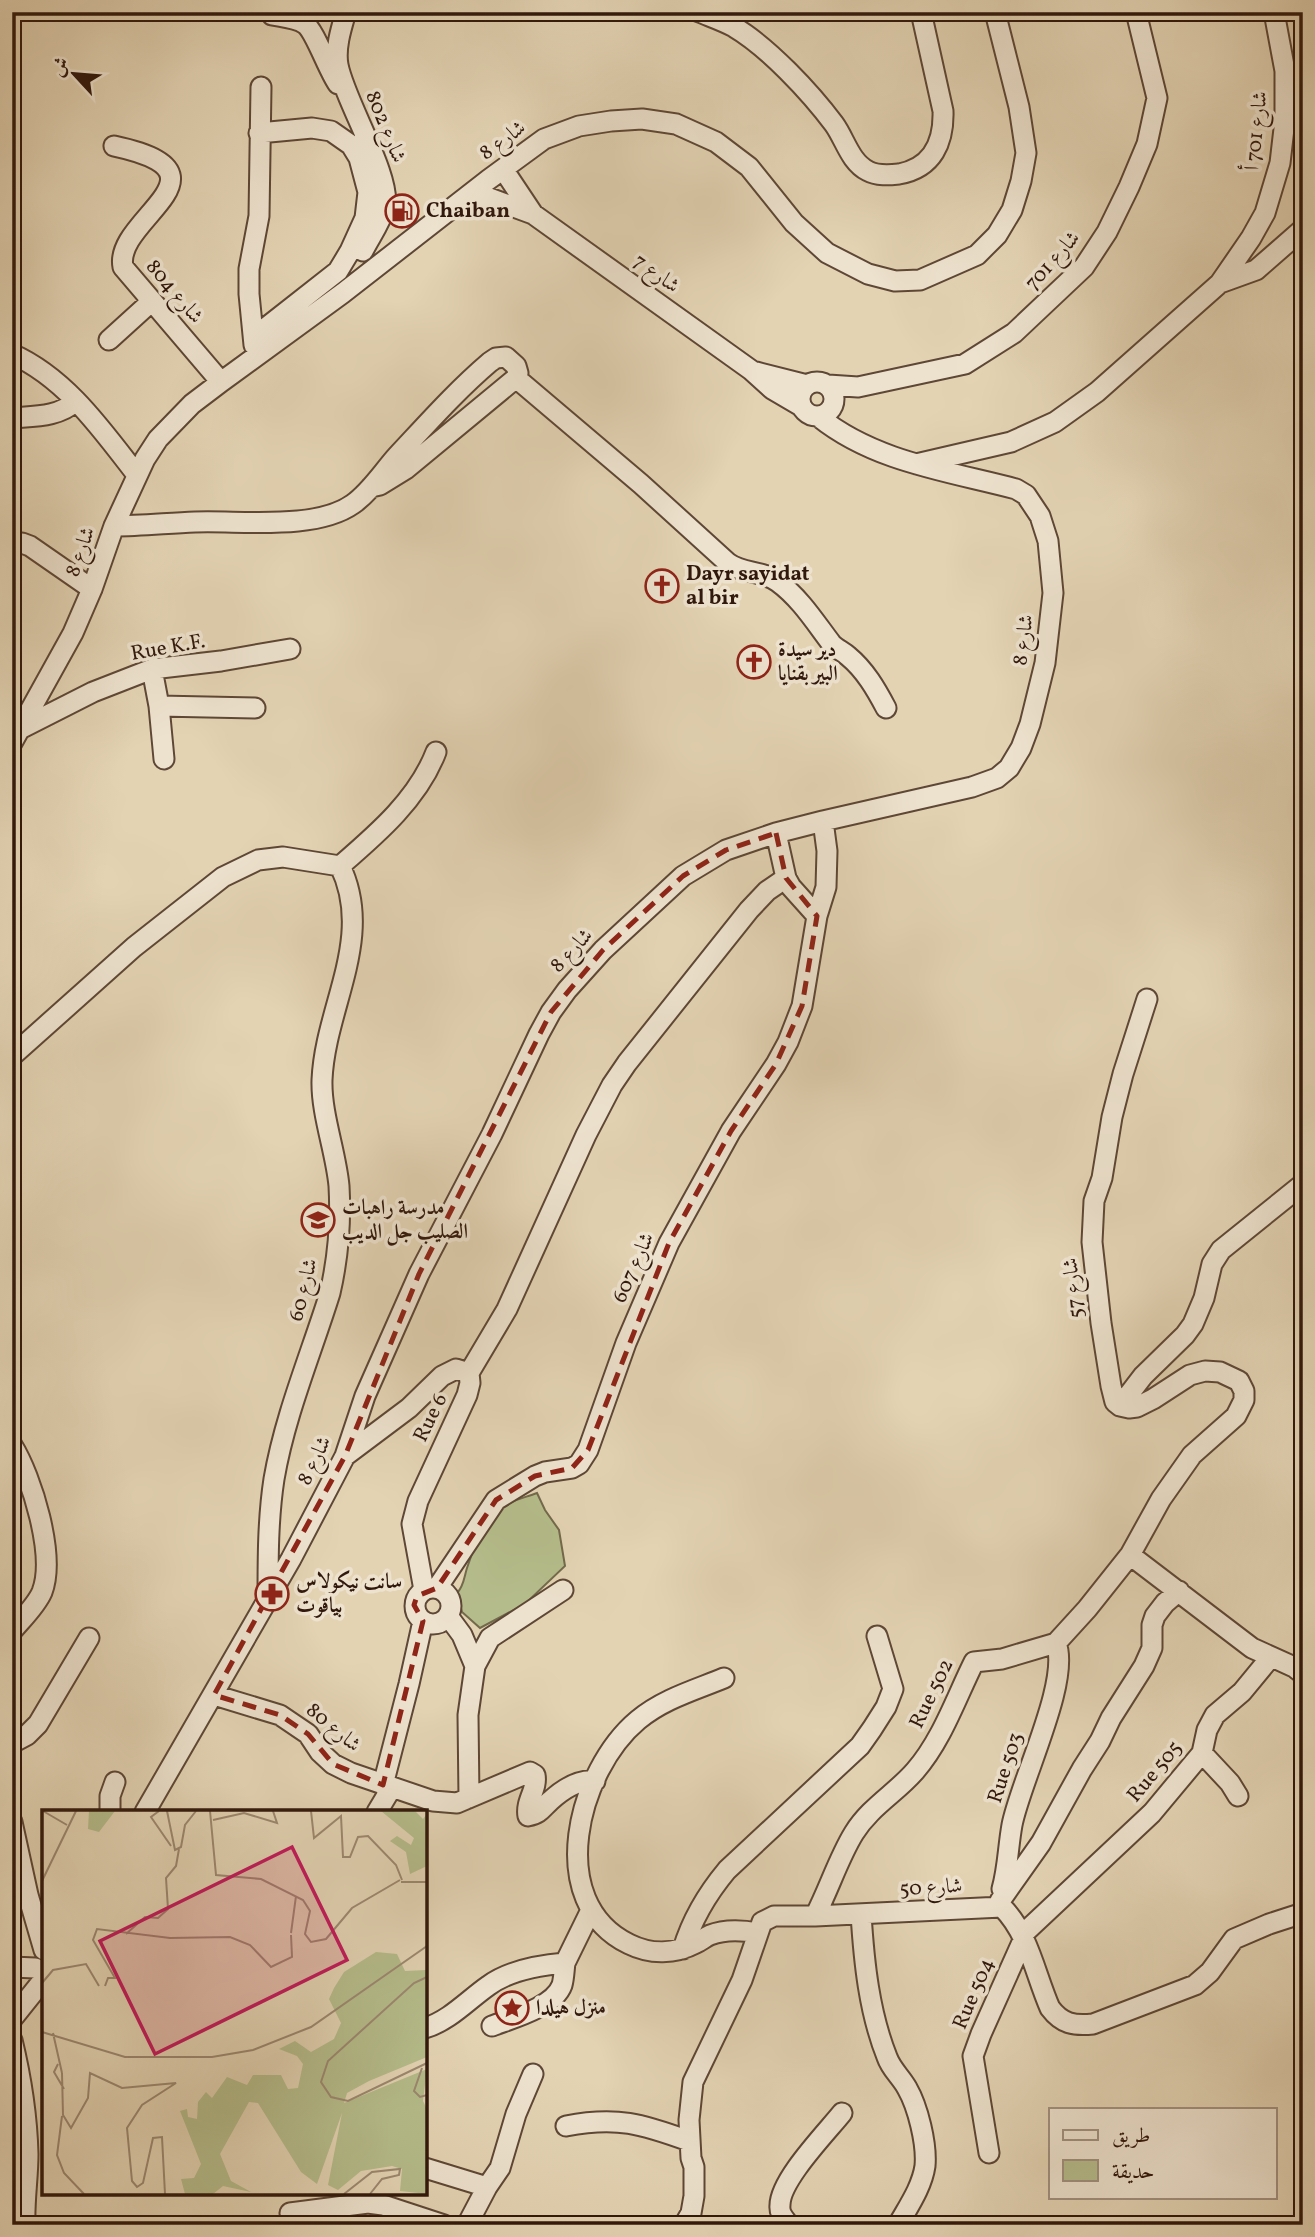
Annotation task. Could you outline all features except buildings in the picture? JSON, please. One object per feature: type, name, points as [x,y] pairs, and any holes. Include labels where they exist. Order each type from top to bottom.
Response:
[{"type":"street","name":"شارع 802","points":[[343,293],[385,208],[386,195],[373,155],[347,96],[338,63],[338,46],[346,12]]},
{"type":"street","points":[[699,12],[734,27],[780,64],[816,101],[858,163],[868,171],[880,175],[906,173],[923,165],[940,142],[944,126],[943,111],[921,12]]},
{"type":"street","name":"شارع 8","points":[[17,735],[73,633],[114,526],[145,459],[158,439],[255,347],[343,293],[544,139],[579,127],[611,121],[642,119],[676,124],[716,142],[749,167],[794,223],[827,253],[867,274],[895,281],[920,280],[977,255],[997,235],[1012,210],[1026,153],[1019,107],[995,12]]},
{"type":"street","name":"شارع 701","points":[[828,402],[858,387],[965,364],[1014,333],[1084,267],[1107,232],[1129,187],[1147,144],[1157,98],[1136,12]]},
{"type":"street","name":"شارع 701 أ","points":[[1220,283],[1265,213],[1280,163],[1285,120],[1285,71],[1274,12]]},
{"type":"street","points":[[272,15],[307,25],[329,71],[347,96]]},
{"type":"street","points":[[255,347],[249,269],[258,216],[261,86]]},
{"type":"street","points":[[255,347],[338,271],[365,218],[368,192],[359,158],[351,145],[331,131],[312,128],[258,132]]},
{"type":"street","name":"شارع 804","points":[[114,146],[152,157],[169,173],[168,190],[129,239],[122,258],[127,273],[221,382]]},
{"type":"street","points":[[503,169],[533,214]]},
{"type":"street","points":[[473,192],[533,214]]},
{"type":"street","name":"شارع 7","points":[[533,214],[751,370],[772,389],[801,406],[805,412],[828,402],[814,382],[807,385],[751,370]]},
{"type":"street","points":[[915,464],[1011,442],[1055,422],[1097,392],[1220,283],[1255,270],[1303,229]]},
{"type":"street","points":[[1251,238],[1264,252],[1273,254]]},
{"type":"street","points":[[109,340],[152,301]]},
{"type":"street","points":[[12,354],[51,377],[76,401],[137,475]]},
{"type":"street","points":[[114,526],[289,521],[324,517],[353,504],[447,402],[490,362],[500,357],[510,359],[516,366],[516,378],[407,470],[380,485],[371,486]]},
{"type":"street","points":[[516,378],[641,484],[728,563],[735,568],[759,573],[778,581],[818,623],[835,647],[848,656],[873,683],[886,708]]},
{"type":"street","points":[[801,406],[800,398],[807,385]]},
{"type":"street","points":[[12,418],[57,413],[76,401]]},
{"type":"street","name":"شارع 8","points":[[146,1810],[268,1599],[345,1456],[365,1396],[419,1274],[558,1001],[603,950],[683,876],[726,849],[823,821],[972,787],[997,778],[1009,768],[1021,748],[1030,724],[1045,663],[1053,593],[1048,541],[1040,516],[1026,495],[1016,489],[915,464],[844,434],[828,402]]},
{"type":"street","points":[[12,544],[30,546],[92,589]]},
{"type":"street","name":"Rue K.F.","points":[[17,735],[103,687],[152,669],[221,662],[290,649]]},
{"type":"street","points":[[152,669],[164,759]]},
{"type":"street","points":[[159,706],[255,708]]},
{"type":"street","points":[[12,1056],[151,933],[231,872],[258,860],[283,857],[340,866],[412,795],[436,752]]},
{"type":"street","name":"شارع 607","points":[[431,1589],[496,1500],[535,1476],[572,1468],[579,1464],[588,1450],[626,1343],[669,1243],[731,1131],[776,1064],[802,1006],[817,916],[828,870],[823,821]]},
{"type":"street","points":[[776,833],[786,878],[817,916]]},
{"type":"street","name":"شارع 60","points":[[268,1599],[274,1478],[290,1416],[330,1293],[338,1241],[338,1186],[322,1083],[324,1063],[352,947],[354,926],[348,882],[340,866]]},
{"type":"street","points":[[469,1373],[508,1309],[586,1135],[612,1086],[627,1063],[749,910],[767,891],[786,878]]},
{"type":"street","name":"شارع 57","points":[[1120,1406],[1115,1402],[1111,1386],[1101,1323],[1093,1242],[1094,1201],[1102,1178],[1112,1117],[1123,1074],[1147,999]]},
{"type":"street","points":[[1120,1406],[1143,1376],[1193,1324],[1204,1298],[1212,1264],[1221,1250],[1303,1184]]},
{"type":"street","name":"Rue 6","points":[[345,1456],[409,1408],[442,1376],[456,1369],[469,1373],[467,1395],[418,1501],[412,1524],[431,1589]]},
{"type":"street","points":[[1056,1643],[1130,1555],[1161,1499],[1192,1455],[1242,1408],[1244,1391],[1239,1381],[1220,1372],[1205,1371],[1190,1375],[1137,1407],[1120,1406]]},
{"type":"street","points":[[12,1631],[39,1599],[46,1578],[43,1536],[37,1505],[19,1478],[13,1447]]},
{"type":"street","points":[[1130,1555],[1252,1648],[1294,1667],[1303,1674]]},
{"type":"street","points":[[431,1589],[448,1596],[451,1603],[447,1616],[441,1622],[432,1624],[422,1621],[416,1614],[417,1596],[431,1589]]},
{"type":"street","points":[[469,1798],[468,1714],[475,1666],[490,1638],[563,1590]]},
{"type":"street","points":[[1179,1591],[1164,1603],[1155,1616],[1152,1625],[1152,1648],[1144,1666],[1111,1718],[1041,1843],[1001,1904],[1023,1936],[1050,2008],[1057,2017],[1067,2023],[1079,2025],[1093,2024],[1195,1985],[1210,1972],[1234,1939],[1303,1913]]},
{"type":"street","points":[[447,1616],[462,1635],[475,1666]]},
{"type":"street","points":[[378,1810],[388,1786],[422,1621]]},
{"type":"street","points":[[462,1635],[490,1638]]},
{"type":"street","points":[[683,1949],[697,1912],[727,1870],[860,1746],[879,1718],[893,1689],[877,1636]]},
{"type":"street","points":[[12,1743],[27,1735],[38,1724],[89,1639]]},
{"type":"street","name":"Rue 503","points":[[1001,1904],[1012,1823],[1059,1671],[1060,1657],[1056,1643]]},
{"type":"street","name":"Rue 502","points":[[815,1916],[853,1834],[868,1813],[914,1772],[929,1751],[974,1661],[1002,1658],[1056,1643]]},
{"type":"street","name":"Rue 505","points":[[1023,1936],[1152,1813],[1202,1753],[1207,1730],[1215,1715],[1242,1692],[1270,1658]]},
{"type":"street","points":[[669,2225],[678,2218],[690,2218],[685,2169],[690,2149],[690,2100],[693,2081],[742,1980],[758,1933],[744,1930],[726,1931],[669,1952],[648,1952],[630,1945],[608,1932],[591,1910],[578,1871],[579,1831],[595,1781],[613,1747],[639,1719],[671,1699],[724,1678]]},
{"type":"street","name":"شارع 80","points":[[214,1695],[280,1715],[308,1734],[320,1752],[333,1764],[433,1801],[457,1803],[530,1772],[536,1781],[526,1809],[528,1816],[543,1810],[578,1782],[595,1781]]},
{"type":"street","points":[[1202,1753],[1230,1783],[1238,1796]]},
{"type":"street","points":[[110,1810],[110,1796],[115,1782]]},
{"type":"street","points":[[12,1822],[42,1943]]},
{"type":"street","name":"شارع 50","points":[[758,1933],[762,1922],[774,1916],[861,1914],[1001,1904]]},
{"type":"street","points":[[492,2026],[547,2003],[555,1997],[563,1982],[565,1963],[591,1910]]},
{"type":"street","points":[[861,1914],[864,1962],[878,2030],[887,2058],[907,2087],[921,2129],[925,2165],[922,2178],[898,2225]]},
{"type":"street","points":[[574,1944],[608,1932]]},
{"type":"street","name":"Rue 504","points":[[989,2153],[974,2056],[1023,1936]]},
{"type":"street","points":[[427,2027],[449,2016],[491,1983],[534,1966],[565,1963]]},
{"type":"street","points":[[12,1967],[35,1968],[42,1971]]},
{"type":"street","points":[[12,2019],[42,1982]]},
{"type":"street","points":[[12,2040],[26,2118],[28,2157],[25,2225]]},
{"type":"street","points":[[467,2225],[504,2158],[516,2113],[533,2074]]},
{"type":"street","points":[[789,2225],[780,2213],[779,2202],[784,2191],[799,2165],[842,2113]]},
{"type":"street","points":[[566,2126],[584,2122],[626,2121],[690,2149]]},
{"type":"street","points":[[427,2169],[487,2187]]},
{"type":"street","points":[[290,2213],[368,2203],[383,2204],[444,2225]]},
{"type":"highlighted area","points":[[776,833],[786,878],[817,916],[802,1006],[776,1064],[731,1131],[669,1243],[588,1450],[572,1468],[535,1476],[496,1500],[437,1588],[417,1596],[414,1605],[423,1621],[383,1785],[333,1764],[308,1734],[280,1715],[214,1695],[345,1456],[419,1274],[551,1012],[603,950],[683,876],[726,850]]},
{"type":"green space","points":[[537,1493],[559,1530],[565,1566],[525,1604],[480,1628],[462,1612],[457,1593],[475,1545],[492,1514],[511,1502]]},
{"type":"place","name":"Chaiban","points":[[402,211]]},
{"type":"place","name":"Dayr sayidat al bir","points":[[662,586]]},
{"type":"place","name":"دير سيدة البير بقنايا","points":[[754,662]]},
{"type":"place","name":"مدرسة راهبات الصليب جل الديب","points":[[318,1220]]},
{"type":"place","name":"سانت نيكولاس بياقوت","points":[[272,1594]]},
{"type":"place","name":"منزل هيلدا","points":[[512,2008]]}]
